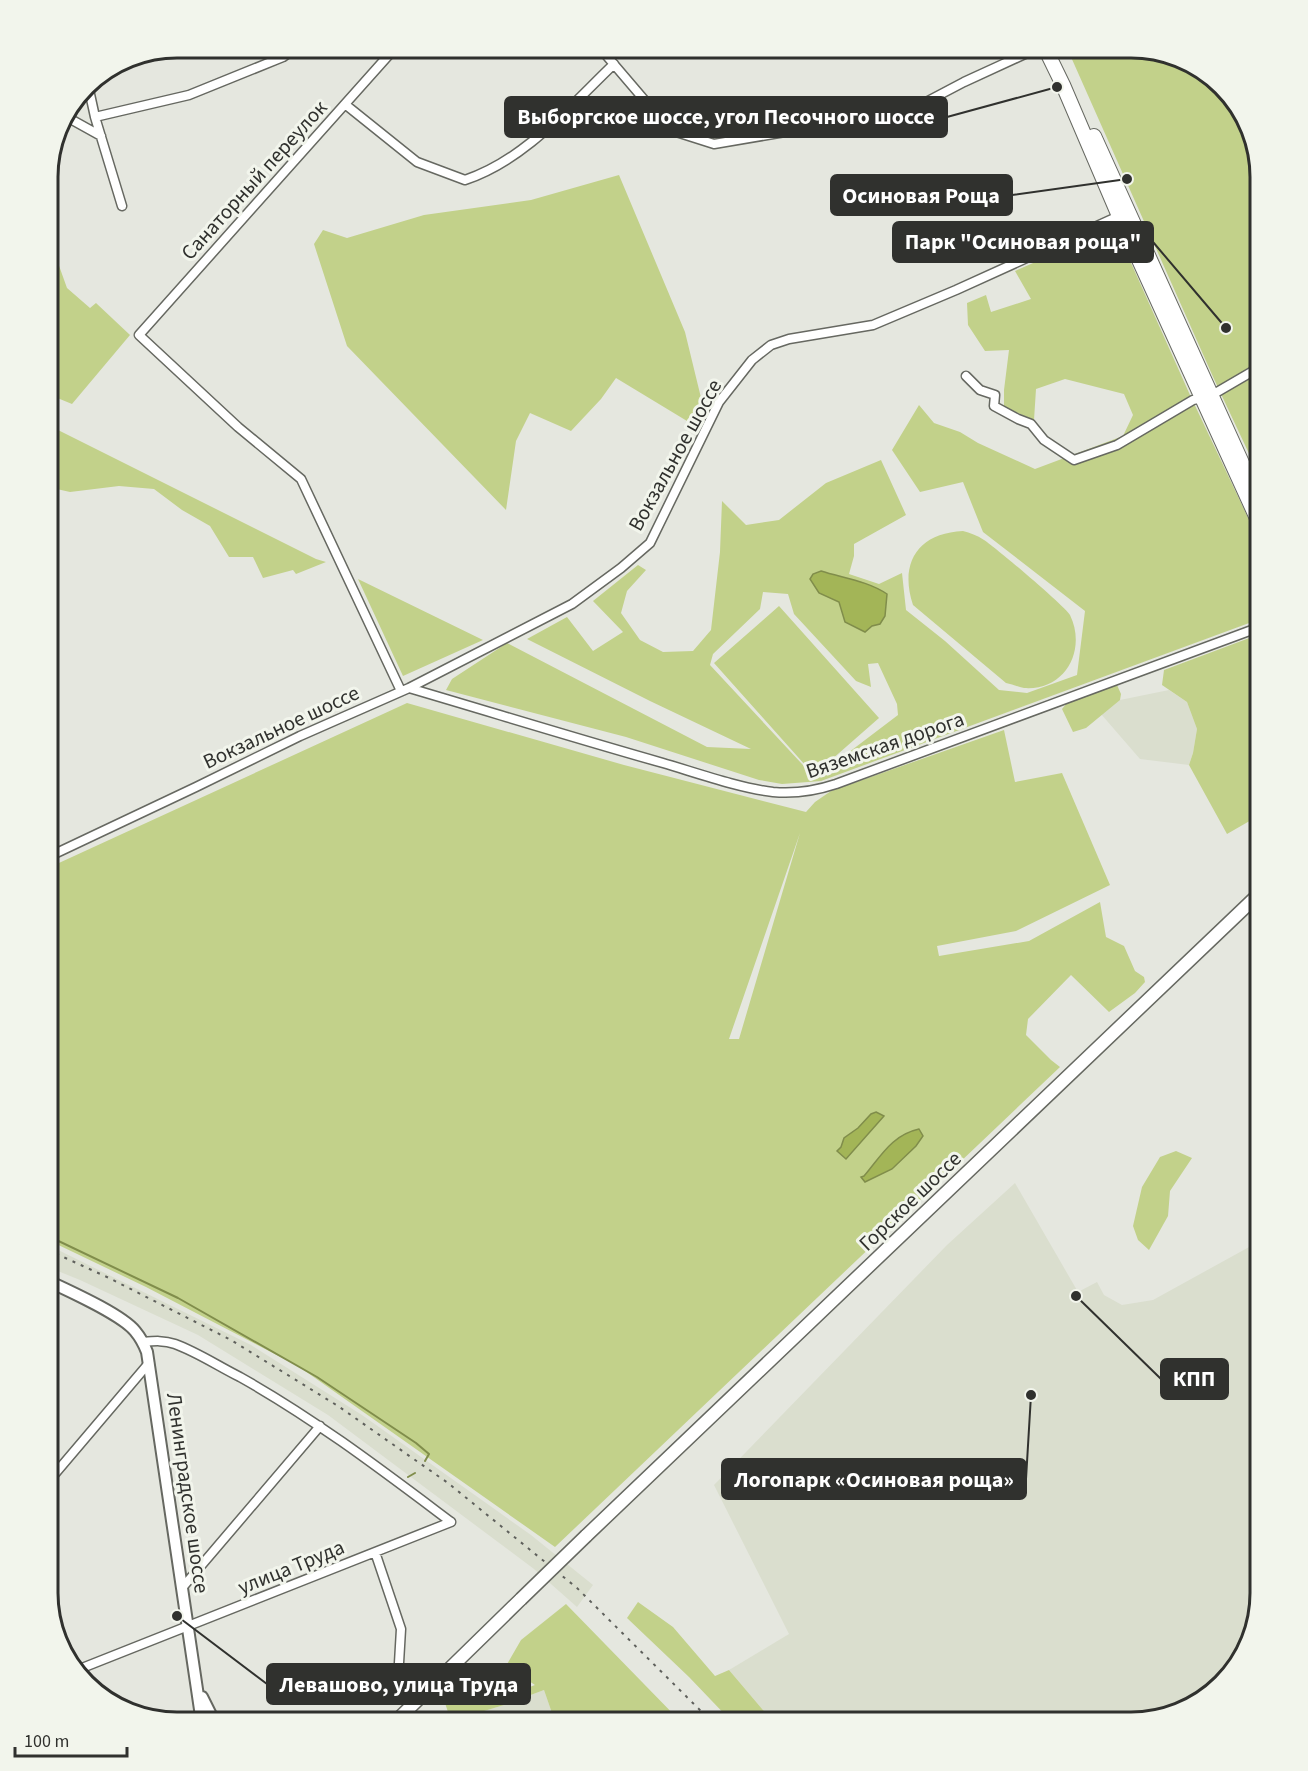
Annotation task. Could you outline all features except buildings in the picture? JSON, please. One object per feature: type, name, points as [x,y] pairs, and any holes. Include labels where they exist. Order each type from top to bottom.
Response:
[{"type":"main road","points":[[1050,59],[1119,216],[1250,483]]},
{"type":"main road","points":[[1060,59],[1250,501]]},
{"type":"main road","name":"Горское шоссе","points":[[405,1712],[586,1536],[1250,903]]},
{"type":"street","points":[[95,117],[189,95],[278,59]]},
{"type":"street","name":"Санаторный переулок","points":[[385,59],[139,335],[238,428],[301,479],[405,690]]},
{"type":"street","points":[[610,59],[670,130],[714,144],[791,131],[890,121],[964,82],[1014,59]]},
{"type":"street","points":[[345,105],[417,162],[465,180],[482,175],[516,154],[559,118],[614,64]]},
{"type":"street","points":[[91,96],[122,206]]},
{"type":"street","points":[[73,121],[101,136]]},
{"type":"street","name":"Вокзальное шоссе","points":[[59,852],[300,736],[405,690],[572,604],[621,568],[650,543],[719,402],[752,360],[771,345],[789,339],[873,325],[957,290],[1119,216]]},
{"type":"street","points":[[966,376],[980,390],[995,395],[994,406],[1031,424],[1044,440],[1074,460],[1117,445],[1193,400],[1207,397],[1250,373]]},
{"type":"street","name":"Вяземская дорога","points":[[405,690],[758,789],[789,793],[829,786],[1250,631]]},
{"type":"street","points":[[58,1286],[119,1318],[134,1329],[143,1342],[174,1343],[269,1394],[320,1426],[182,1588]]},
{"type":"street","name":"Ленинградское шоссе","points":[[143,1342],[149,1363],[201,1712]]},
{"type":"street","points":[[58,1470],[149,1363]]},
{"type":"street","name":"улица Труда","points":[[84,1667],[451,1522],[320,1426]]},
{"type":"street","points":[[375,1552],[401,1629],[399,1663]]},
{"type":"street","points":[[197,1683],[210,1712]]},
{"type":"shaded area","points":[[1072,59],[1138,59],[1169,65],[1197,79],[1209,88],[1234,118],[1245,147],[1250,178],[1250,456]]},
{"type":"shaded area","points":[[619,175],[685,332],[703,406],[687,421],[616,378],[601,399],[571,431],[530,413],[516,441],[506,510],[347,346],[314,244],[323,230],[347,238],[424,215],[531,200]]},
{"type":"shaded area","points":[[1115,227],[1250,522],[1250,623],[821,781],[782,784],[759,780],[626,737],[446,690],[452,679],[507,643],[707,747],[751,749],[527,639],[567,617],[593,651],[623,632],[593,601],[638,565],[646,570],[627,591],[621,613],[640,640],[663,652],[693,651],[711,630],[720,552],[722,501],[746,525],[779,520],[826,483],[881,460],[906,515],[854,544],[854,556],[849,574],[879,584],[902,573],[906,610],[945,641],[999,690],[1027,693],[1077,675],[1085,611],[983,532],[963,482],[920,492],[892,450],[919,405],[934,423],[960,432],[978,443],[1035,469],[1123,436],[1133,415],[1124,394],[1065,379],[1036,389],[1034,420],[1004,407],[1009,350],[985,351],[968,325],[967,303],[986,295],[991,312],[1031,299],[1015,271]],"holes":[[[763,592],[788,594],[794,614],[856,681],[871,687],[868,664],[878,663],[897,704],[898,715],[815,778],[710,665],[713,654],[760,609]]]},
{"type":"shaded area","points":[[59,265],[67,288],[90,308],[96,303],[130,335],[72,404],[59,399]]},
{"type":"shaded area","points":[[59,430],[326,562],[296,574],[293,570],[263,578],[253,557],[229,557],[210,526],[182,510],[154,489],[119,486],[70,492],[59,489]]},
{"type":"shaded area","points":[[963,531],[979,537],[990,545],[1070,615],[1075,628],[1074,654],[1069,666],[1051,683],[1024,688],[1006,683],[913,605],[909,590],[909,576],[916,553],[934,538],[947,533]]},
{"type":"shaded area","points":[[821,571],[864,583],[887,594],[885,616],[880,624],[872,626],[865,632],[845,622],[839,602],[819,593],[810,579],[813,574]]},
{"type":"shaded area","points":[[358,579],[483,640],[403,676]]},
{"type":"shaded area","points":[[779,606],[879,718],[814,775],[714,663]]},
{"type":"shaded area","points":[[1250,638],[1250,821],[1227,834],[1189,765],[1197,729],[1187,702],[1162,685],[1164,670]]},
{"type":"shaded area","points":[[1117,685],[1121,694],[1120,700],[1086,728],[1073,732],[1062,709],[1067,703]]},
{"type":"shaded area","points":[[1169,690],[1187,702],[1197,729],[1189,765],[1140,759],[1101,714],[1118,698],[1120,700]]},
{"type":"shaded area","points":[[407,703],[624,765],[806,812],[815,802],[831,791],[1004,730],[1015,782],[1062,773],[1110,885],[1016,931],[937,946],[939,956],[1029,941],[1100,902],[1106,937],[1124,946],[1135,971],[1144,977],[1145,982],[1135,993],[1109,1012],[1071,975],[1028,1019],[1026,1035],[1060,1067],[555,1547],[298,1366],[146,1287],[58,1245],[59,863]],"holes":[[[800,833],[739,1039],[729,1039]]]},
{"type":"shaded area","points":[[876,1112],[884,1116],[846,1159],[837,1151],[844,1138]]},
{"type":"shaded area","points":[[919,1129],[923,1136],[916,1146],[892,1169],[865,1182],[861,1177],[894,1141]]},
{"type":"shaded area","points":[[1176,1151],[1192,1158],[1170,1191],[1168,1216],[1149,1250],[1138,1240],[1133,1226],[1142,1187],[1160,1157]]},
{"type":"shaded area","points":[[1015,1183],[1078,1292],[1097,1282],[1104,1295],[1122,1305],[1153,1300],[1250,1247],[1250,1593],[1248,1609],[1234,1653],[1215,1678],[1190,1697],[1161,1708],[1130,1712],[765,1712],[729,1670],[789,1634],[714,1485],[947,1245]]},
{"type":"shaded area","points":[[58,1250],[251,1345],[362,1415],[531,1535],[593,1585],[577,1607],[534,1569],[328,1415],[198,1335],[58,1271]]},
{"type":"shaded area","points":[[638,1602],[673,1627],[715,1676],[729,1670],[765,1712],[722,1712],[627,1618]]},
{"type":"shaded area","points":[[566,1604],[671,1712],[552,1712],[544,1690],[481,1712],[448,1712],[445,1703],[462,1688],[474,1704],[481,1701],[471,1678],[487,1665],[527,1688],[535,1685],[506,1666],[521,1640]]},
{"type":"shaded area","points":[[544,1690],[552,1712],[481,1712]]},
{"type":"waterway","points":[[58,1241],[178,1298],[317,1377],[416,1443],[429,1454],[425,1461]]},
{"type":"waterway","points":[[408,1477],[415,1473]]},
{"type":"railway","points":[[58,1255],[231,1340],[338,1406],[448,1483],[577,1588],[702,1712]]},
{"type":"place","name":"Выборгское шоссе, угол Песочного шоссе","points":[[1057,87]]},
{"type":"place","name":"Осиновая Роща","points":[[1127,179]]},
{"type":"place","name":"Парк \"Осиновая роща\"","points":[[1226,328]]},
{"type":"place","name":"КПП","points":[[1076,1296]]},
{"type":"place","name":"Логопарк «Осиновая роща»","points":[[1031,1395]]},
{"type":"place","name":"Левашово, улица Труда","points":[[177,1616]]}]
